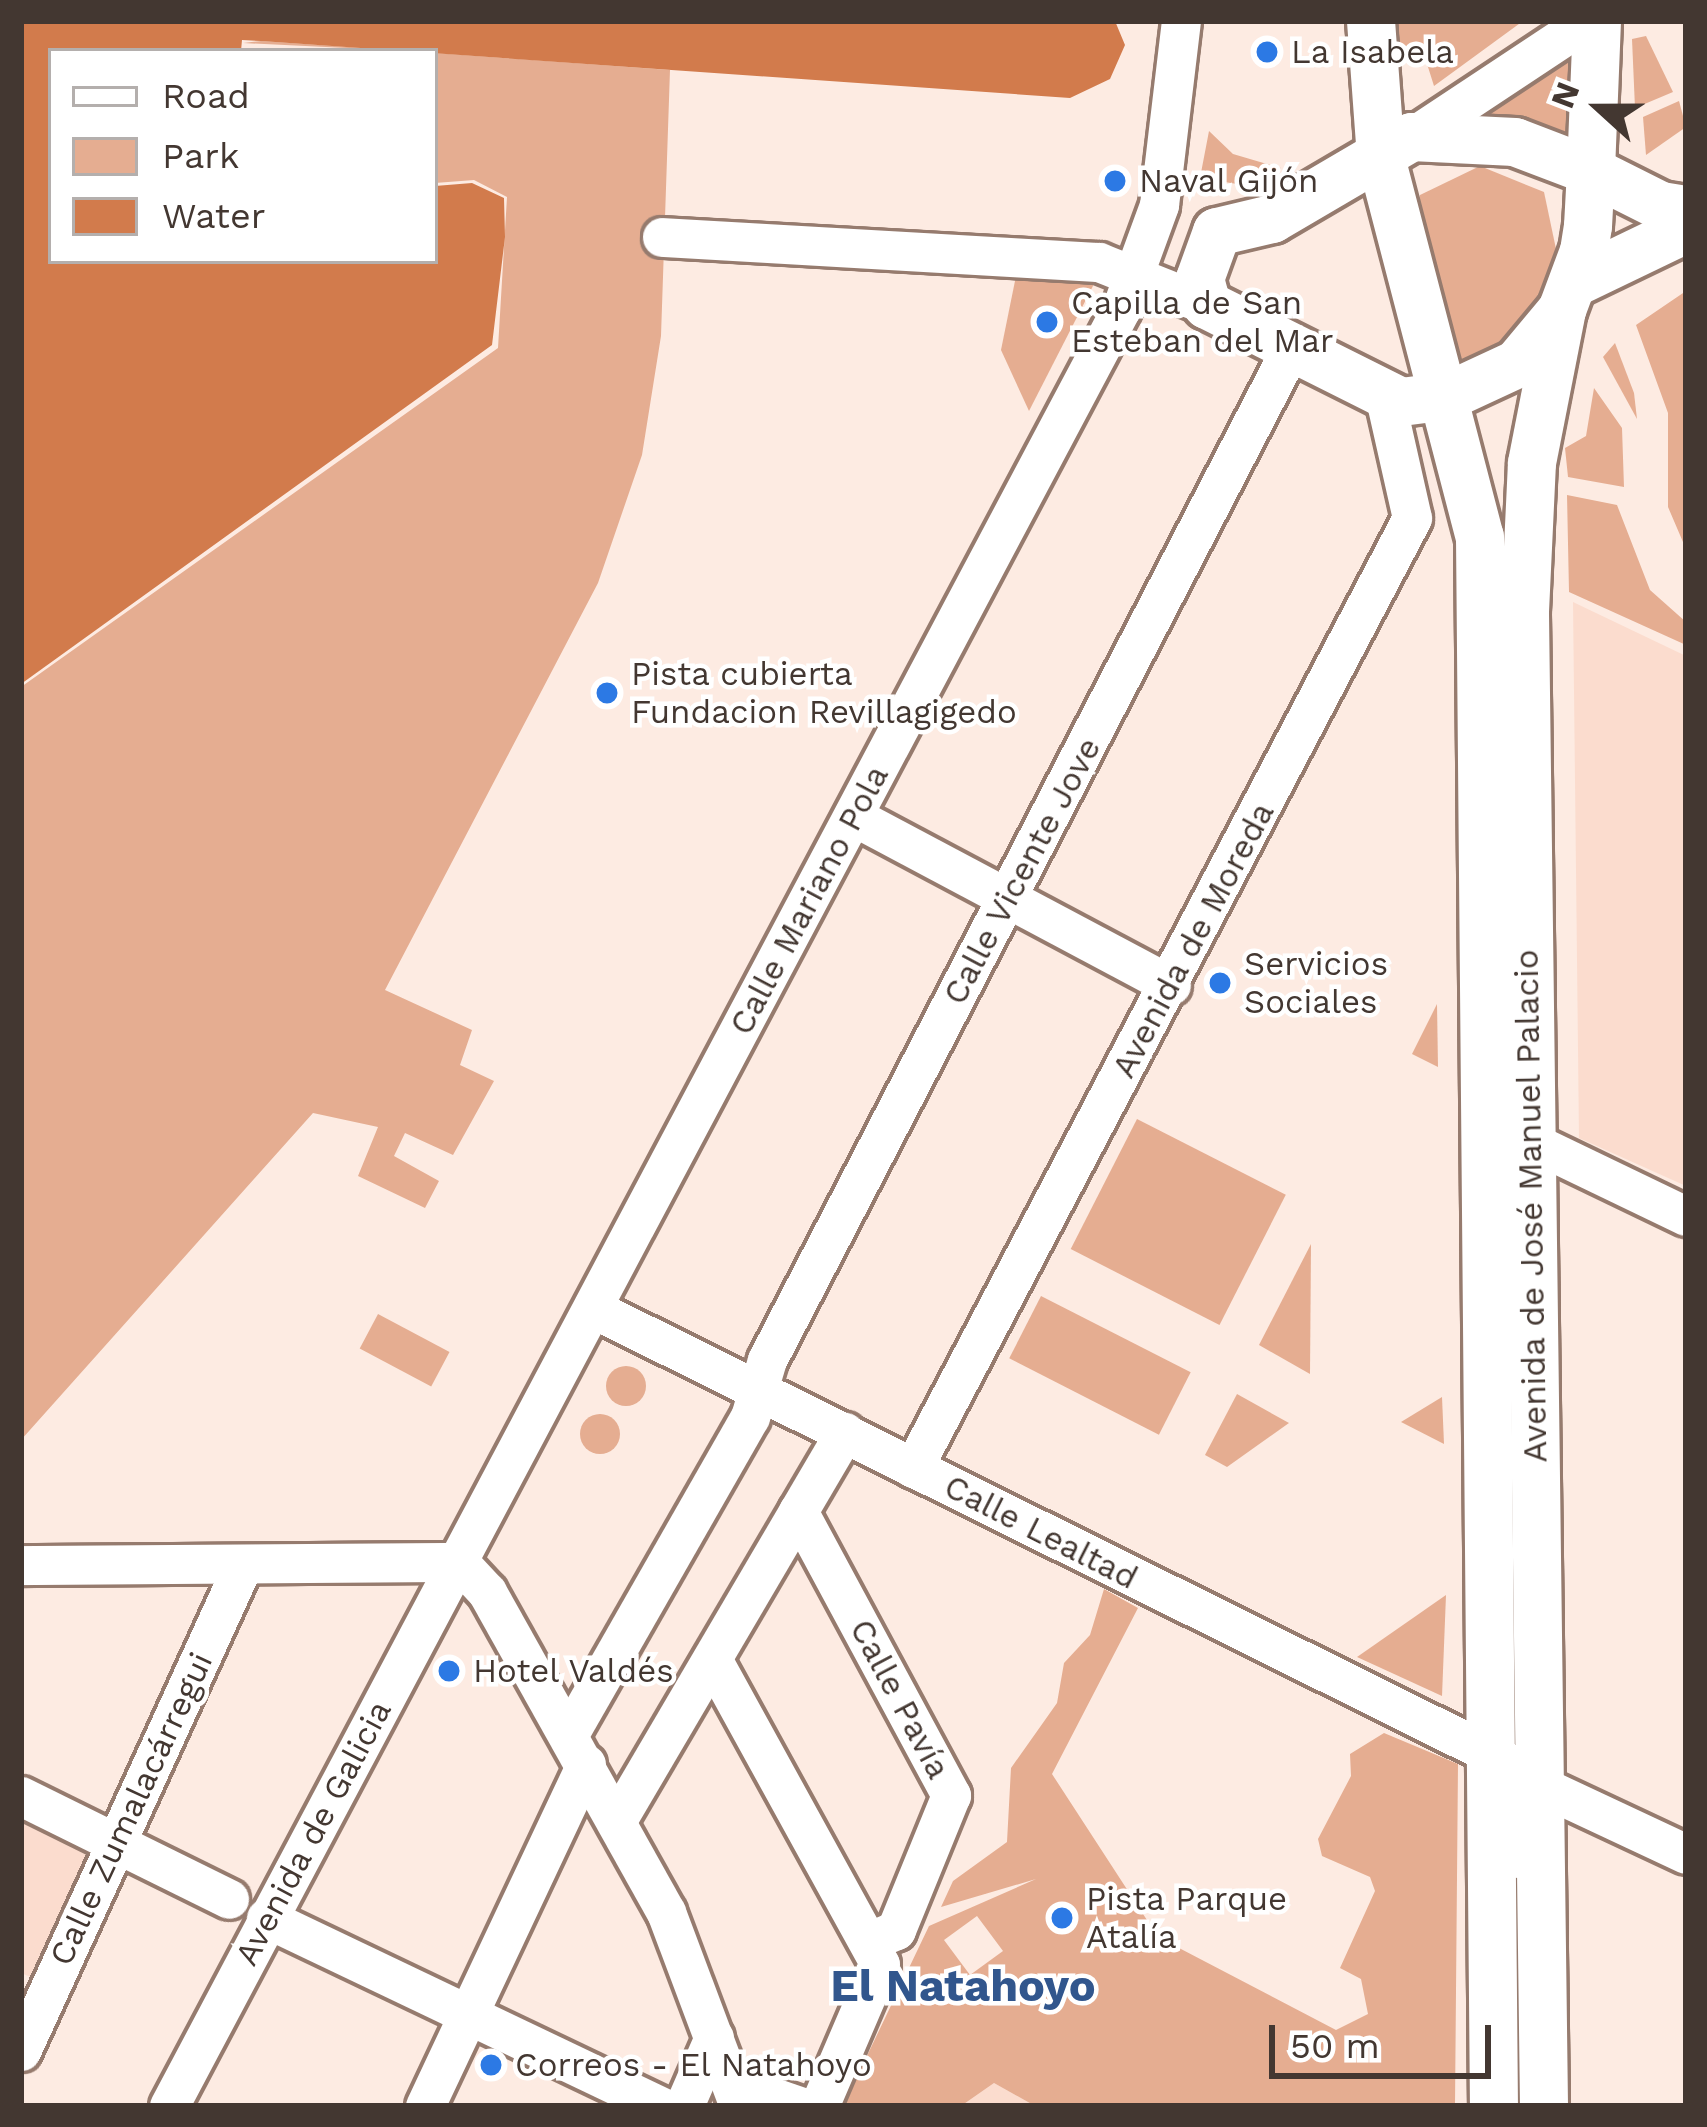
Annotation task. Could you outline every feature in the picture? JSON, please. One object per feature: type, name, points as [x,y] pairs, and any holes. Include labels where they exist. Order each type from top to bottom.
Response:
[{"type":"main road","name":"Avenida de José Manuel Palacio","points":[[1371,21],[1373,88],[1396,148],[1480,537],[1494,2106]]},
{"type":"main road","points":[[1591,171],[1597,21]]},
{"type":"main road","points":[[1686,210],[1515,142],[1396,148],[1272,219],[1217,232],[1203,255],[1207,305],[1288,352],[1385,398],[1448,396],[1517,364],[1569,296],[1686,229]]},
{"type":"main road","name":"Avenida de José Manuel Palacio","points":[[1544,2106],[1527,553],[1591,171]]},
{"type":"street","name":"Calle Mariano Pola","points":[[459,1562],[1135,274],[1160,205],[1181,21]]},
{"type":"street","points":[[1396,148],[1587,21]]},
{"type":"street","points":[[1160,205],[1240,223]]},
{"type":"street","points":[[662,237],[1099,262],[1207,305]]},
{"type":"street","name":"Calle Vicente Jove","points":[[425,2106],[469,2015],[578,1749],[1288,352]]},
{"type":"street","name":"Avenida de Moreda","points":[[913,1468],[1171,985],[1412,518],[1385,398]]},
{"type":"street","points":[[853,816],[1171,985]]},
{"type":"street","points":[[1530,1141],[1686,1216]]},
{"type":"street","name":"Calle Lealtad","points":[[592,1308],[1491,1754]]},
{"type":"street","points":[[617,1820],[845,1432]]},
{"type":"street","name":"Calle Pavía","points":[[798,1511],[951,1795],[896,1930],[868,1942]]},
{"type":"street","points":[[21,1565],[459,1562],[578,1749],[617,1820],[736,2095],[799,2106]]},
{"type":"street","name":"Avenida de Galicia","points":[[169,2106],[459,1562]]},
{"type":"street","name":"Calle Zumalacárregui","points":[[21,2051],[242,1567]]},
{"type":"street","points":[[712,1659],[880,1964],[819,2106]]},
{"type":"street","name":"Avenida de José Manuel Palacio","points":[[1491,1754],[1515,1766],[1520,1970],[1544,2106]]},
{"type":"street","points":[[1539,1785],[1686,1854]]},
{"type":"street","points":[[21,1796],[230,1899]]},
{"type":"street","points":[[266,1918],[661,2106]]},
{"type":"street","points":[[684,2106],[714,2037]]},
{"type":"shaded area","points":[[1573,602],[1686,656],[1686,1186],[1579,1138]]},
{"type":"shaded area","points":[[21,1819],[91,1850],[33,1978],[21,1973]]},
{"type":"shaded area","points":[[994,2083],[1035,2106],[961,2106]]},
{"type":"green space","points":[[1396,21],[1523,21],[1434,86],[1422,48],[1396,50]]},
{"type":"green space","points":[[1646,36],[1673,92],[1635,108],[1632,39]]},
{"type":"green space","points":[[261,41],[364,48],[346,48],[243,43]]},
{"type":"green space","points":[[438,53],[670,70],[661,336],[642,455],[598,583],[385,990],[472,1030],[460,1065],[494,1081],[453,1155],[405,1133],[394,1156],[439,1181],[425,1208],[358,1176],[378,1127],[313,1113],[21,1440],[21,687],[498,348],[507,197],[474,180],[438,183]]},
{"type":"green space","points":[[1560,59],[1573,62],[1571,142],[1465,125]]},
{"type":"green space","points":[[1679,101],[1686,127],[1646,155],[1643,117]]},
{"type":"green space","points":[[1209,131],[1233,154],[1281,168],[1237,184],[1200,178]]},
{"type":"green space","points":[[1480,166],[1544,192],[1560,268],[1509,341],[1460,371],[1416,212],[1420,195]]},
{"type":"green space","points":[[1016,276],[1096,280],[1029,411],[1001,350]]},
{"type":"green space","points":[[1686,291],[1686,549],[1668,507],[1668,413],[1636,325]]},
{"type":"green space","points":[[1615,343],[1634,393],[1637,419],[1603,357]]},
{"type":"green space","points":[[1594,388],[1622,428],[1624,487],[1568,477],[1565,448],[1586,436]]},
{"type":"green space","points":[[1567,495],[1617,505],[1650,590],[1686,622],[1686,645],[1569,592]]},
{"type":"green space","points":[[1437,1004],[1438,1067],[1412,1054]]},
{"type":"green space","points":[[1137,1119],[1286,1195],[1220,1325],[1071,1249]]},
{"type":"green space","points":[[1311,1244],[1310,1374],[1259,1345]]},
{"type":"green space","points":[[1041,1296],[1191,1372],[1159,1435],[1009,1358]]},
{"type":"green space","points":[[378,1314],[450,1352],[431,1386],[360,1348]]},
{"type":"green space","points":[[626,1366],[640,1372],[646,1386],[640,1400],[626,1406],[612,1400],[606,1386],[612,1372]]},
{"type":"green space","points":[[1237,1394],[1289,1423],[1227,1467],[1205,1455]]},
{"type":"green space","points":[[1442,1397],[1444,1444],[1401,1422]]},
{"type":"green space","points":[[600,1414],[614,1420],[620,1434],[614,1448],[600,1454],[586,1448],[580,1434],[586,1420]]},
{"type":"green space","points":[[1104,1589],[1138,1608],[1052,1774],[1158,1937],[1336,2030],[1368,2014],[1361,1979],[1340,1968],[1375,1891],[1370,1877],[1322,1856],[1318,1839],[1351,1776],[1350,1754],[1384,1733],[1458,1764],[1455,2106],[1035,2106],[994,2083],[961,2106],[843,2106],[929,1926],[1036,1879],[941,1907],[953,1881],[1007,1842],[1011,1768],[1057,1703],[1064,1663],[1090,1635]],"holes":[[[977,1916],[1003,1951],[970,1975],[944,1940]]]},
{"type":"green space","points":[[1446,1595],[1442,1696],[1357,1657]]},
{"type":"water","points":[[21,21],[1115,21],[1125,45],[1110,79],[1070,98],[438,54],[438,48],[242,40],[241,48],[48,48],[48,264],[438,264],[438,186],[472,183],[504,198],[505,237],[492,345],[21,684]]},
{"type":"place","name":"La Isabela","points":[[1267,52]]},
{"type":"place","name":"Naval Gijón","points":[[1115,181]]},
{"type":"place","name":"Capilla de San Esteban del Mar","points":[[1047,322]]},
{"type":"place","name":"Pista cubierta Fundacion Revillagigedo","points":[[607,693]]},
{"type":"place","name":"Servicios Sociales","points":[[1220,983]]},
{"type":"place","name":"Hotel Valdés","points":[[449,1671]]},
{"type":"place","name":"Pista Parque Atalía","points":[[1062,1918]]},
{"type":"place","name":"Correos - El Natahoyo","points":[[491,2065]]},
{"type":"district","name":"El Natahoyo","points":[[963,1986]]}]
